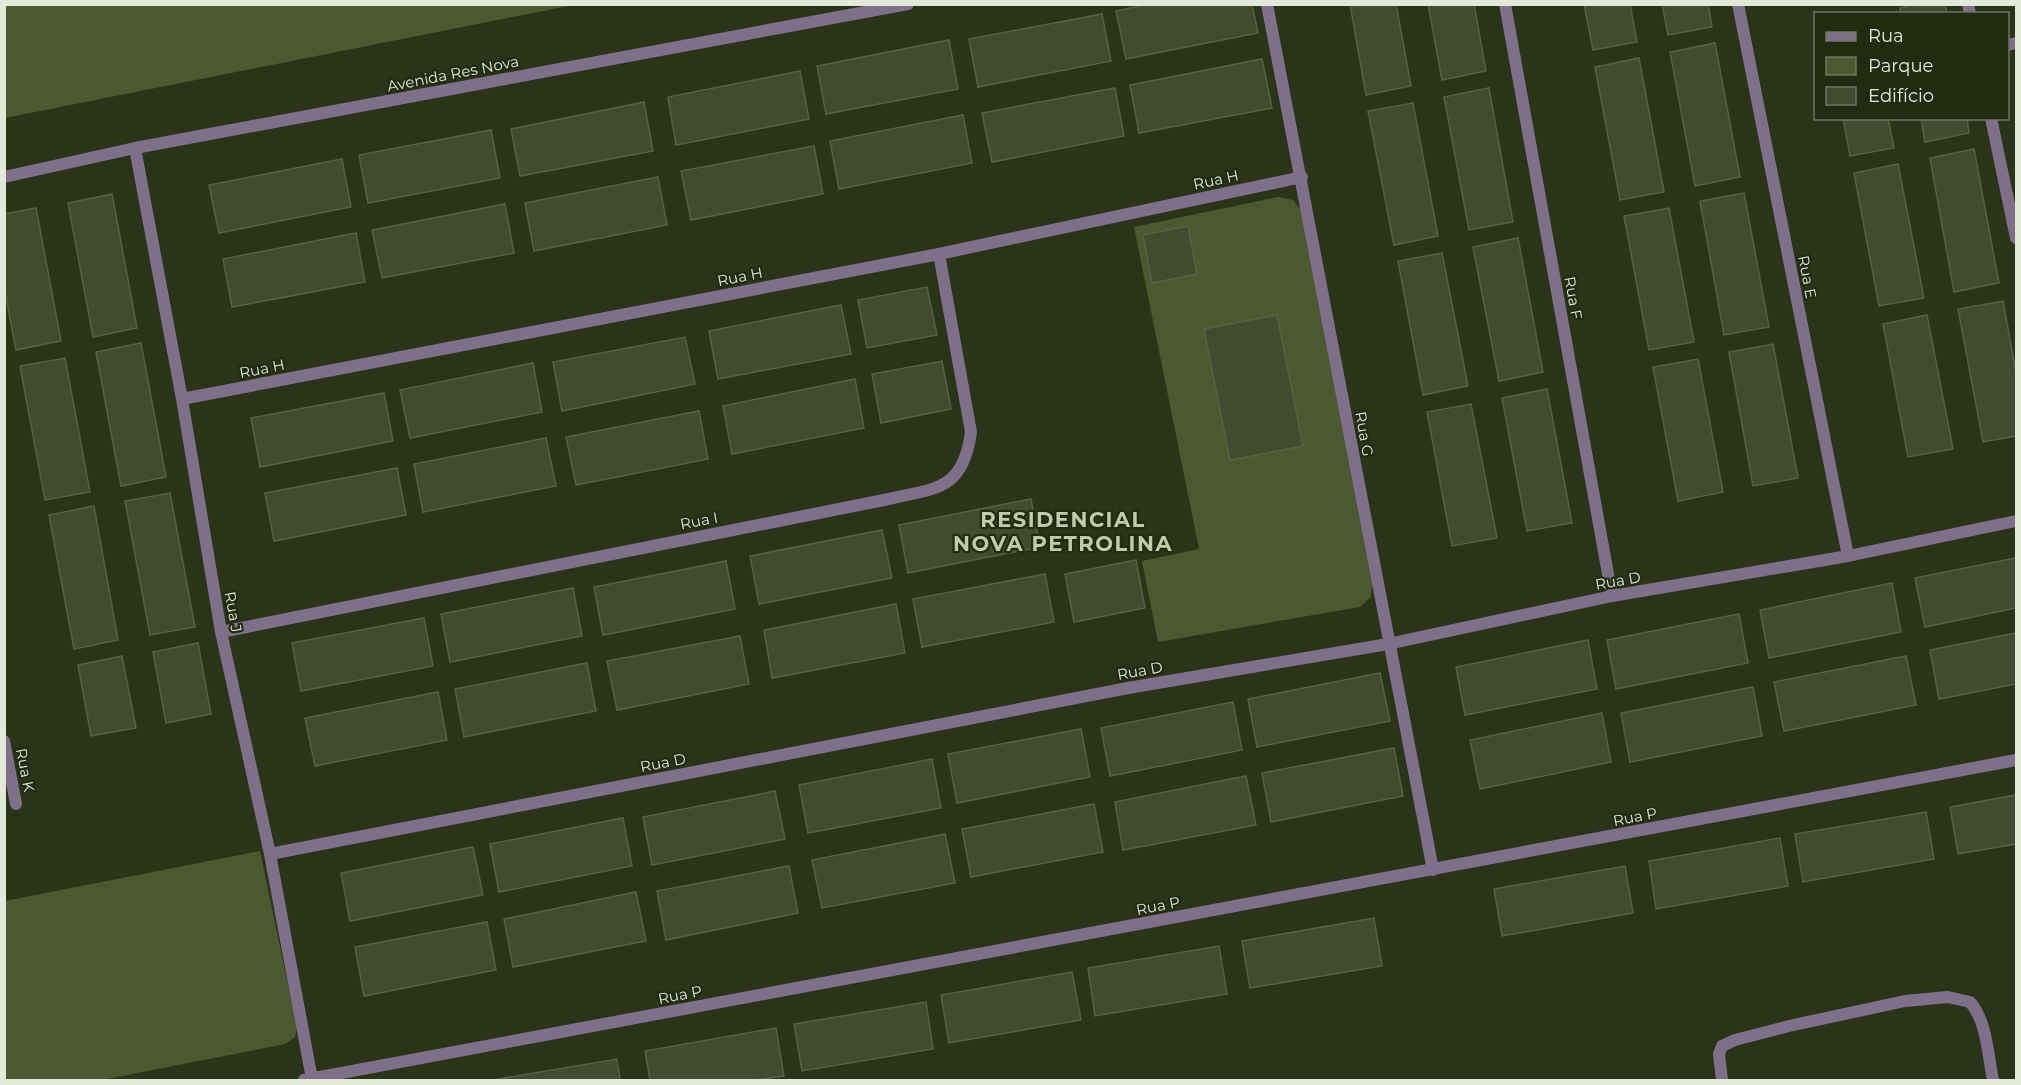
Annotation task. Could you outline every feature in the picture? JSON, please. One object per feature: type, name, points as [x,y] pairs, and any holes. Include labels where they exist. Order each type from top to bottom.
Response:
[{"type":"street","name":"Avenida Res Nova","points":[[4,177],[135,148],[908,4]]},
{"type":"street","name":"Rua G","points":[[1267,4],[1302,177],[1388,644],[1433,870]]},
{"type":"street","name":"Rua F","points":[[1505,4],[1612,596]]},
{"type":"street","name":"Rua E","points":[[1738,4],[1848,556]]},
{"type":"street","points":[[1991,120],[2016,238]]},
{"type":"street","name":"Rua J","points":[[135,148],[182,399],[221,632],[270,854],[308,1080]]},
{"type":"street","name":"Rua H","points":[[182,399],[939,254],[1302,177]]},
{"type":"street","name":"Rua I","points":[[221,632],[884,500],[948,482],[958,474],[966,461],[971,432],[939,254]]},
{"type":"street","name":"Rua D","points":[[270,854],[1128,688],[1388,644],[1612,596],[1848,556],[2016,521]]},
{"type":"street","name":"Rua K","points":[[4,741],[16,804]]},
{"type":"street","name":"Rua P","points":[[308,1080],[2016,760]]},
{"type":"street","points":[[1722,1080],[1719,1054],[1722,1046],[1735,1040],[1905,1001],[1948,998],[1970,1002],[1975,1008],[1981,1022],[1994,1080]]},
{"type":"green space","points":[[5,4],[573,4],[573,5],[5,118]]},
{"type":"green space","points":[[1278,197],[1293,200],[1301,210],[1372,584],[1371,597],[1360,607],[1158,642],[1142,561],[1199,549],[1134,227]]},
{"type":"green space","points":[[260,851],[297,1028],[295,1037],[285,1044],[102,1080],[5,1080],[5,901]]},
{"type":"building","points":[[1148,4],[1252,4],[1258,33],[1126,59],[1116,11]]},
{"type":"building","points":[[1350,4],[1396,4],[1411,86],[1366,95]]},
{"type":"building","points":[[1428,4],[1474,4],[1486,71],[1442,80]]},
{"type":"building","points":[[1584,4],[1630,4],[1637,42],[1593,50]]},
{"type":"building","points":[[1662,4],[1708,4],[1712,27],[1668,35]]},
{"type":"building","points":[[1917,4],[1945,4],[1947,12],[1901,12],[1900,8]]},
{"type":"building","points":[[1102,14],[1111,61],[978,87],[969,39]]},
{"type":"building","points":[[949,40],[958,89],[826,114],[817,66]]},
{"type":"building","points":[[1715,43],[1740,177],[1695,186],[1670,52]]},
{"type":"building","points":[[1639,58],[1664,192],[1620,200],[1595,67]]},
{"type":"building","points":[[1262,59],[1272,108],[1139,133],[1130,85]]},
{"type":"building","points":[[800,71],[809,119],[676,145],[668,97]]},
{"type":"building","points":[[1115,88],[1124,136],[992,162],[982,113]]},
{"type":"building","points":[[1489,88],[1513,222],[1469,230],[1444,97]]},
{"type":"building","points":[[644,102],[653,151],[520,176],[511,129]]},
{"type":"building","points":[[1413,103],[1438,236],[1394,245],[1368,111]]},
{"type":"building","points":[[963,115],[972,163],[839,189],[830,141]]},
{"type":"building","points":[[1843,120],[1888,120],[1894,148],[1850,156]]},
{"type":"building","points":[[1921,120],[1967,120],[1969,133],[1925,142]]},
{"type":"building","points":[[491,130],[500,178],[368,203],[359,155]]},
{"type":"building","points":[[814,146],[823,194],[691,220],[681,171]]},
{"type":"building","points":[[1974,149],[1999,283],[1954,292],[1930,158]]},
{"type":"building","points":[[342,159],[351,207],[219,233],[209,185]]},
{"type":"building","points":[[1898,164],[1924,298],[1879,306],[1854,173]]},
{"type":"building","points":[[658,177],[667,225],[534,251],[525,203]]},
{"type":"building","points":[[1744,193],[1769,327],[1724,335],[1700,201]]},
{"type":"building","points":[[112,194],[137,328],[93,337],[68,203]]},
{"type":"building","points":[[505,204],[514,253],[382,278],[372,230]]},
{"type":"building","points":[[36,208],[61,341],[16,350],[4,287],[4,214]]},
{"type":"building","points":[[1669,208],[1694,342],[1649,350],[1624,216]]},
{"type":"building","points":[[1188,226],[1197,274],[1152,283],[1143,235]]},
{"type":"building","points":[[356,233],[365,282],[232,307],[223,259]]},
{"type":"building","points":[[1518,238],[1543,372],[1499,381],[1473,247]]},
{"type":"building","points":[[1442,253],[1468,386],[1423,395],[1398,261]]},
{"type":"building","points":[[927,287],[937,335],[867,348],[858,300]]},
{"type":"building","points":[[2003,301],[2016,373],[2016,436],[1983,442],[1958,309]]},
{"type":"building","points":[[841,305],[851,354],[718,379],[709,331]]},
{"type":"building","points":[[1277,315],[1303,446],[1230,460],[1204,329]]},
{"type":"building","points":[[1927,315],[1953,449],[1908,457],[1883,324]]},
{"type":"building","points":[[685,337],[695,384],[562,411],[553,362]]},
{"type":"building","points":[[141,343],[166,477],[121,486],[96,352]]},
{"type":"building","points":[[1773,344],[1798,478],[1753,486],[1729,352]]},
{"type":"building","points":[[65,358],[90,492],[45,500],[20,366]]},
{"type":"building","points":[[1698,359],[1723,492],[1678,501],[1653,367]]},
{"type":"building","points":[[942,361],[951,409],[881,423],[872,374]]},
{"type":"building","points":[[533,363],[542,412],[410,438],[400,390]]},
{"type":"building","points":[[855,379],[864,428],[732,454],[723,406]]},
{"type":"building","points":[[1547,389],[1572,523],[1527,531],[1502,398]]},
{"type":"building","points":[[384,393],[393,441],[260,467],[251,418]]},
{"type":"building","points":[[1471,404],[1497,538],[1452,546],[1427,412]]},
{"type":"building","points":[[699,411],[708,459],[576,485],[566,437]]},
{"type":"building","points":[[546,438],[556,486],[423,512],[414,464]]},
{"type":"building","points":[[397,468],[406,515],[274,541],[265,493]]},
{"type":"building","points":[[170,493],[195,627],[150,635],[125,501]]},
{"type":"building","points":[[1031,499],[1040,547],[908,573],[899,525]]},
{"type":"building","points":[[94,506],[118,640],[74,649],[49,515]]},
{"type":"building","points":[[882,530],[892,578],[759,604],[750,556]]},
{"type":"building","points":[[2016,558],[2016,608],[1925,627],[1915,578]]},
{"type":"building","points":[[1136,560],[1145,608],[1074,622],[1065,574]]},
{"type":"building","points":[[726,561],[735,609],[603,635],[594,587]]},
{"type":"building","points":[[1045,574],[1054,622],[922,647],[913,599]]},
{"type":"building","points":[[1892,583],[1901,632],[1769,658],[1760,610]]},
{"type":"building","points":[[573,588],[582,636],[450,662],[441,614]]},
{"type":"building","points":[[896,604],[905,653],[772,678],[764,630]]},
{"type":"building","points":[[1739,614],[1748,663],[1616,689],[1607,640]]},
{"type":"building","points":[[424,618],[433,666],[301,691],[292,643]]},
{"type":"building","points":[[2016,633],[2016,684],[1939,699],[1930,650]]},
{"type":"building","points":[[740,636],[749,684],[617,710],[607,661]]},
{"type":"building","points":[[1588,640],[1597,689],[1465,715],[1456,667]]},
{"type":"building","points":[[198,643],[211,714],[166,723],[153,652]]},
{"type":"building","points":[[122,656],[136,728],[91,736],[78,665]]},
{"type":"building","points":[[1906,656],[1916,705],[1784,731],[1774,682]]},
{"type":"building","points":[[587,663],[596,711],[464,737],[455,689]]},
{"type":"building","points":[[1380,673],[1390,721],[1257,747],[1248,699]]},
{"type":"building","points":[[1753,687],[1762,736],[1630,762],[1621,713]]},
{"type":"building","points":[[438,692],[447,740],[315,766],[305,718]]},
{"type":"building","points":[[1233,702],[1242,750],[1110,776],[1101,728]]},
{"type":"building","points":[[1602,713],[1611,762],[1480,789],[1470,740]]},
{"type":"building","points":[[1081,729],[1090,777],[957,803],[948,754]]},
{"type":"building","points":[[1394,748],[1403,796],[1271,822],[1262,773]]},
{"type":"building","points":[[932,759],[941,808],[808,833],[799,785]]},
{"type":"building","points":[[1246,776],[1256,825],[1123,850],[1115,802]]},
{"type":"building","points":[[775,791],[785,839],[652,865],[643,817]]},
{"type":"building","points":[[2016,795],[2016,844],[1958,854],[1950,807]]},
{"type":"building","points":[[1094,804],[1103,852],[971,877],[962,829]]},
{"type":"building","points":[[1926,812],[1934,859],[1803,882],[1795,834]]},
{"type":"building","points":[[623,818],[632,866],[499,892],[490,844]]},
{"type":"building","points":[[945,834],[955,883],[822,908],[812,860]]},
{"type":"building","points":[[1780,838],[1788,886],[1656,909],[1649,861]]},
{"type":"building","points":[[473,847],[483,895],[350,921],[341,873]]},
{"type":"building","points":[[789,866],[798,913],[666,940],[657,891]]},
{"type":"building","points":[[1625,866],[1633,913],[1502,936],[1494,889]]},
{"type":"building","points":[[636,892],[646,941],[513,967],[504,919]]},
{"type":"building","points":[[1374,918],[1382,966],[1250,988],[1242,941]]},
{"type":"building","points":[[487,922],[496,970],[364,996],[355,947]]},
{"type":"building","points":[[1219,946],[1227,994],[1095,1016],[1088,968]]},
{"type":"building","points":[[1072,972],[1081,1020],[949,1043],[941,995]]},
{"type":"building","points":[[926,1002],[933,1049],[802,1071],[794,1024]]},
{"type":"building","points":[[776,1028],[784,1076],[755,1080],[650,1080],[645,1051]]},
{"type":"building","points":[[617,1059],[620,1080],[493,1080]]},
{"type":"district","name":"RESIDENCIAL NOVA PETROLINA","points":[[1063,532]]}]
